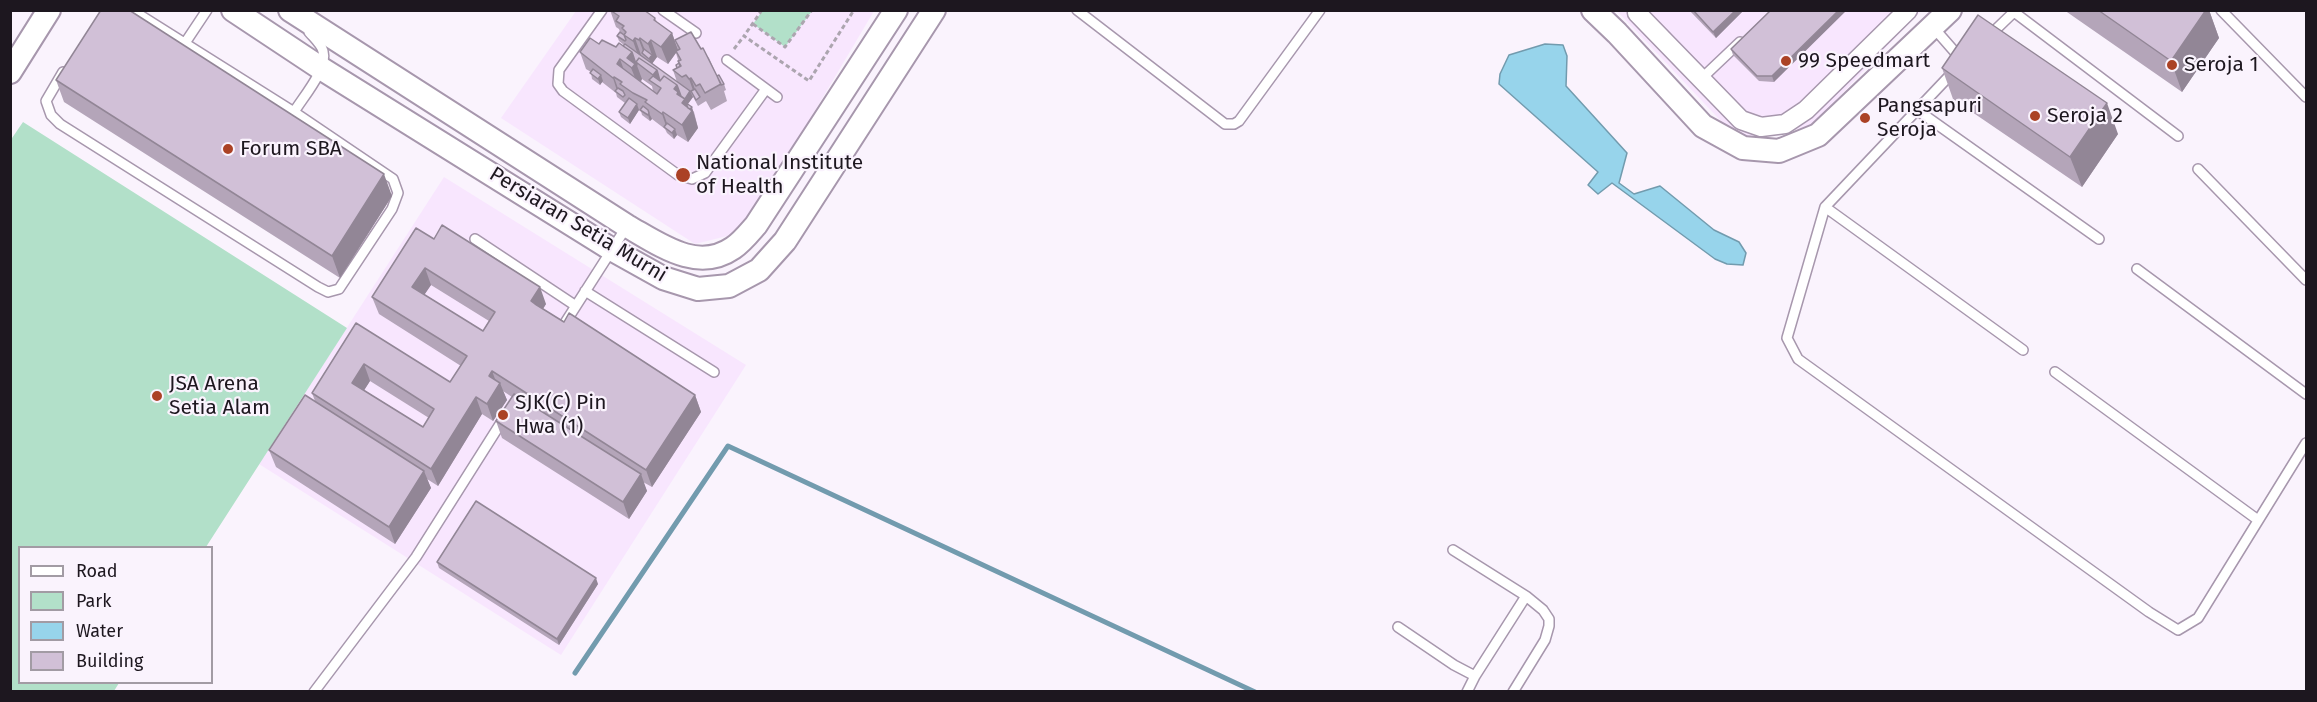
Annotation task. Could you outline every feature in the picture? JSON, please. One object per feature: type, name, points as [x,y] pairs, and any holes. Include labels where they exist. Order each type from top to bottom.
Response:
[{"type":"street","points":[[10,72],[49,10]]},
{"type":"street","name":"Persiaran Setia Murni","points":[[233,10],[322,69],[611,249],[663,278],[698,289],[729,286],[759,270],[785,241],[934,10]]},
{"type":"street","name":"Persiaran Setia Murni","points":[[291,11],[627,226],[676,254],[701,259],[720,256],[734,248],[756,225],[896,10]]},
{"type":"street","points":[[1593,10],[1703,126],[1743,148],[1779,151],[1818,135],[1950,10]]},
{"type":"street","points":[[1617,33],[1638,12],[1741,120],[1761,127],[1785,124],[1806,110],[1908,10]]},
{"type":"lane","points":[[69,63],[46,101],[51,115],[60,124],[328,292],[339,289],[392,209],[398,193],[393,179],[294,112],[132,10]]},
{"type":"lane","points":[[185,43],[207,10]]},
{"type":"lane","points":[[602,10],[559,70],[558,84],[563,91],[678,175],[692,179],[705,173],[766,89]]},
{"type":"lane","points":[[663,10],[696,33]]},
{"type":"lane","points":[[1083,12],[1224,124],[1234,124],[1239,121],[1320,10]]},
{"type":"lane","points":[[2221,10],[2307,98]]},
{"type":"lane","points":[[291,11],[320,44],[323,52],[322,69],[294,112]]},
{"type":"lane","points":[[1980,45],[2015,11],[2178,136]]},
{"type":"lane","points":[[1933,27],[1963,62]]},
{"type":"lane","points":[[1701,79],[1748,33]]},
{"type":"lane","points":[[1971,53],[1825,207],[1787,338],[1798,359],[2149,612],[2178,630],[2198,618],[2307,443]]},
{"type":"lane","points":[[727,60],[777,97]]},
{"type":"lane","points":[[1917,110],[2098,239]]},
{"type":"lane","points":[[2198,169],[2307,280]]},
{"type":"lane","points":[[1825,207],[2023,350]]},
{"type":"lane","points":[[557,336],[627,226]]},
{"type":"lane","points":[[475,239],[576,306]]},
{"type":"lane","points":[[2137,269],[2307,394]]},
{"type":"lane","points":[[585,291],[714,372]]},
{"type":"lane","points":[[2055,372],[2258,520]]},
{"type":"lane","points":[[314,692],[416,557],[512,406]]},
{"type":"lane","points":[[1453,550],[1544,610],[1549,626],[1545,640],[1513,692]]},
{"type":"lane","points":[[1467,692],[1526,596]]},
{"type":"lane","points":[[1398,627],[1454,665],[1475,676]]},
{"type":"path","points":[[727,60],[762,10]]},
{"type":"path","points":[[753,24],[785,47],[812,10]]},
{"type":"path","points":[[744,36],[809,81],[854,10]]},
{"type":"shaded area","name":"National Institute of Health","points":[[576,11],[874,11],[743,232],[695,244],[501,118]]},
{"type":"shaded area","points":[[1617,11],[1921,11],[1809,128],[1737,138]]},
{"type":"shaded area","name":"SJK(C) Pin Hwa (1)","points":[[444,177],[746,365],[561,655],[259,464]]},
{"type":"green space","points":[[762,11],[812,11],[785,47],[753,24]]},
{"type":"green space","name":"JSA Arena Setia Alam","points":[[23,122],[347,328],[207,546],[18,546],[18,684],[118,684],[114,691],[11,691],[10,141]]},
{"type":"water","points":[[1545,44],[1563,45],[1567,56],[1566,86],[1627,153],[1619,183],[1634,194],[1660,186],[1714,230],[1739,242],[1746,253],[1743,265],[1727,264],[1715,259],[1612,183],[1598,194],[1588,185],[1598,172],[1499,84],[1500,74],[1509,55]]},
{"type":"building","name":"Forum SBA","points":[[101,10],[129,10],[384,174],[332,256],[56,80]]},
{"type":"building","points":[[610,10],[644,10],[672,33],[661,47],[651,40],[648,44],[640,38],[639,40],[635,38],[633,41],[624,35],[626,32],[622,28],[624,26],[616,21],[619,16]]},
{"type":"building","points":[[1693,10],[1736,10],[1713,32]]},
{"type":"building","points":[[1771,10],[1839,10],[1772,76],[1757,76],[1731,49]]},
{"type":"building","points":[[2098,10],[2206,10],[2171,61]]},
{"type":"building","points":[[1978,15],[2107,103],[2070,157],[1942,68]]},
{"type":"building","points":[[620,32],[624,35],[625,41],[617,36]]},
{"type":"building","points":[[691,32],[701,49],[703,48],[721,84],[705,93],[700,84],[696,86],[691,78],[689,79],[686,75],[682,77],[673,70],[681,66],[678,61],[681,60],[676,51],[680,49],[675,40]]},
{"type":"building","points":[[590,38],[599,44],[602,40],[616,47],[619,43],[632,52],[627,58],[635,64],[632,68],[620,59],[617,64],[657,94],[661,88],[649,80],[653,76],[660,81],[664,76],[677,85],[674,89],[685,99],[682,103],[692,111],[682,125],[645,102],[647,100],[620,84],[622,82],[613,78],[580,52]]},
{"type":"building","points":[[625,44],[690,91],[685,99],[681,96],[677,85],[664,76],[660,81],[657,70],[639,58],[637,65],[632,52],[623,46]]},
{"type":"building","points":[[644,49],[652,55],[649,59],[642,53]]},
{"type":"building","points":[[639,58],[657,70],[653,75],[636,62]]},
{"type":"building","points":[[593,69],[601,75],[598,79],[590,73]]},
{"type":"building","points":[[719,75],[724,84],[721,85],[717,76]]},
{"type":"building","points":[[618,88],[623,91],[625,95],[623,97],[615,91]]},
{"type":"building","points":[[695,89],[700,97],[696,100],[691,91]]},
{"type":"building","points":[[629,98],[637,104],[628,118],[619,112]]},
{"type":"building","points":[[643,106],[648,110],[648,115],[640,110]]},
{"type":"building","points":[[667,123],[675,129],[672,133],[664,127]]},
{"type":"building","points":[[442,225],[540,287],[531,301],[535,304],[564,322],[569,313],[695,395],[646,470],[492,371],[489,376],[500,383],[487,404],[476,397],[431,469],[312,393],[356,323],[450,382],[467,356],[372,297],[416,228],[434,239]],"holes":[[[425,268],[495,312],[483,331],[412,287]],[[364,364],[434,409],[423,427],[352,383]]]},
{"type":"building","points":[[514,394],[641,474],[623,502],[496,421]]},
{"type":"building","points":[[305,395],[424,471],[389,527],[269,450]]},
{"type":"building","points":[[476,501],[596,578],[557,639],[437,562]]},
{"type":"waterway","points":[[575,673],[728,446],[1255,692]]},
{"type":"place","name":"99 Speedmart","points":[[1786,61]]},
{"type":"place","name":"Seroja 1","points":[[2172,65]]},
{"type":"place","name":"Seroja 2","points":[[2035,116]]},
{"type":"place","name":"Pangsapuri Seroja","points":[[1865,118]]},
{"type":"place","name":"Forum SBA","points":[[228,149]]},
{"type":"place","name":"National Institute of Health","points":[[683,175]]},
{"type":"place","name":"JSA Arena Setia Alam","points":[[157,396]]},
{"type":"place","name":"SJK(C) Pin Hwa (1)","points":[[503,415]]}]
